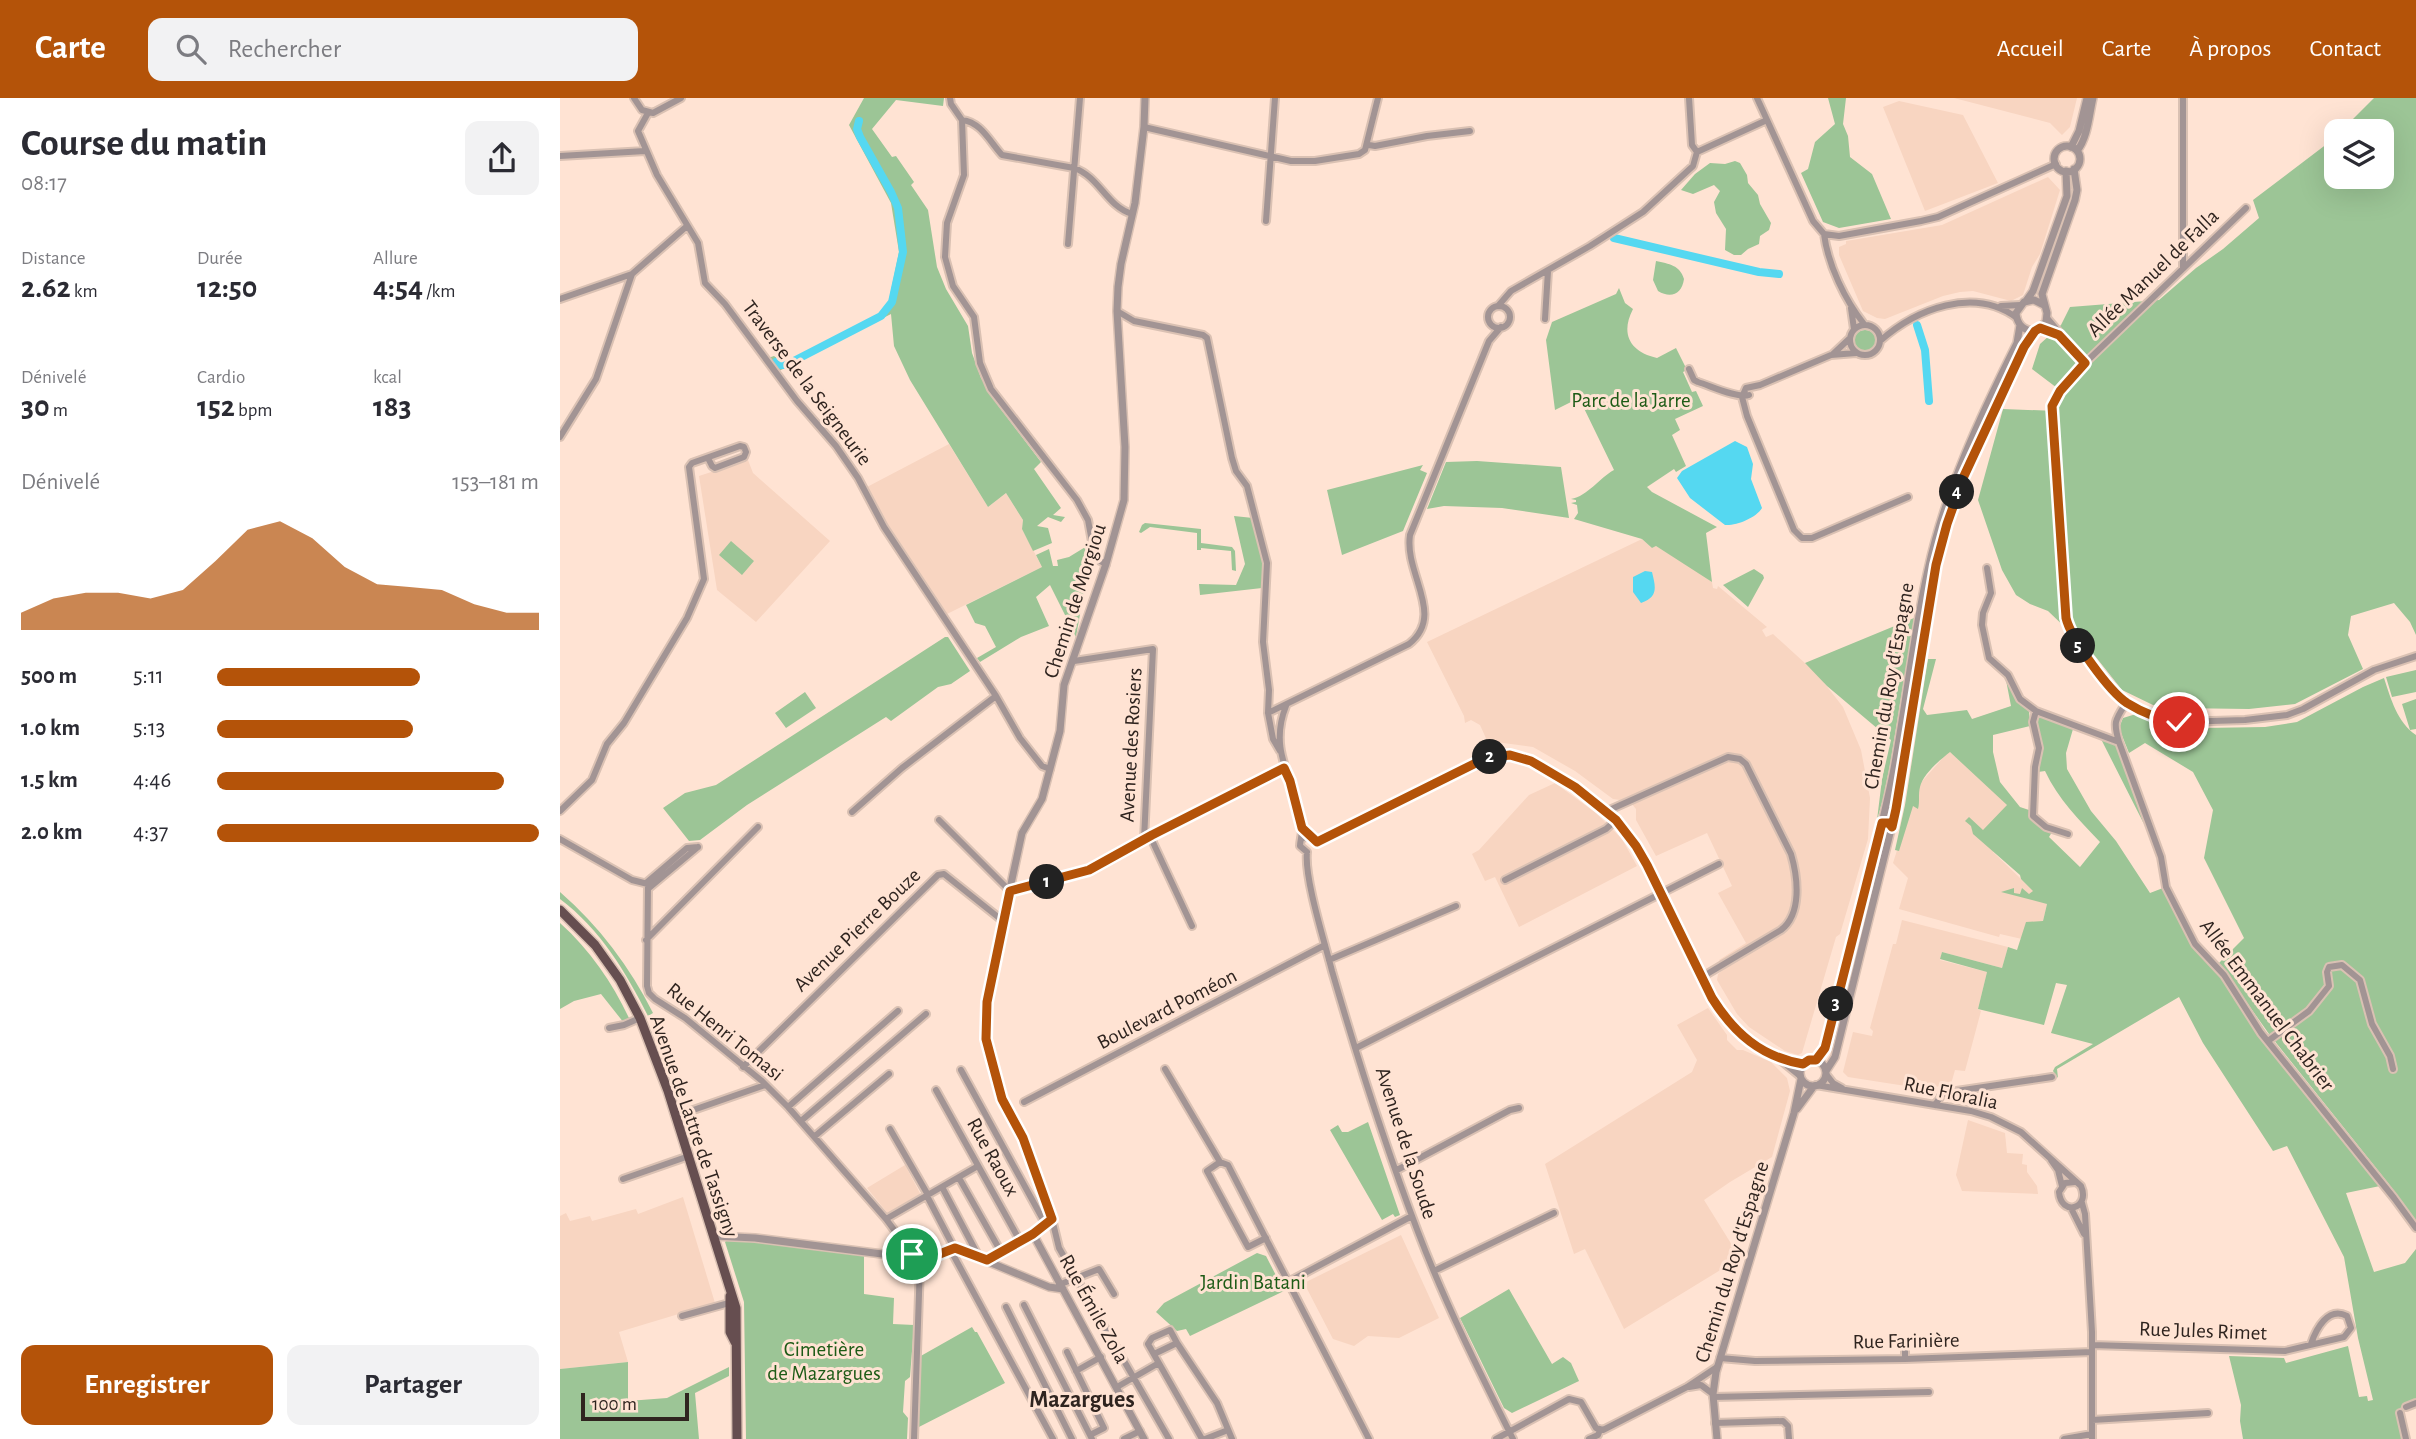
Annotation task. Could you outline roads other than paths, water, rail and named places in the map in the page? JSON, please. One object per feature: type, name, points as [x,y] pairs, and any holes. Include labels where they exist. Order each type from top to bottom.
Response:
[{"type":"main road","name":"Avenue de Lattre de Tassigny","points":[[560,910],[611,965],[640,1017],[676,1116],[714,1236],[729,1299],[736,1308],[737,1439]]},
{"type":"street","points":[[634,98],[637,105],[648,113],[665,108],[681,98]]},
{"type":"street","points":[[950,98],[962,120],[963,181],[949,211],[947,223],[945,257],[953,286],[974,317],[980,363],[991,389],[1077,500],[1088,520],[1096,558],[1106,564]]},
{"type":"street","points":[[1068,244],[1080,98]]},
{"type":"street","name":"Chemin de Morgiou","points":[[1145,98],[1144,127],[1132,214],[1121,264],[1117,312],[1125,478],[1119,521],[1074,662],[1064,685],[1060,731],[1040,805],[1022,833],[987,1002],[986,1039],[1002,1099],[1023,1138],[1059,1248],[1169,1439]]},
{"type":"street","points":[[1266,221],[1275,98]]},
{"type":"street","points":[[1144,127],[1296,162],[1315,161],[1359,154],[1368,146],[1378,98]]},
{"type":"street","points":[[1689,98],[1692,145],[1697,152]]},
{"type":"street","points":[[1756,98],[1813,221],[1824,234],[1828,256],[1851,306],[1864,324],[1876,329],[1900,325],[1959,302],[1984,302],[2018,321],[2026,330],[2038,329],[2059,335]]},
{"type":"street","points":[[2018,321],[2023,303],[2033,291],[2067,196],[2070,170],[2080,161],[2074,149],[2087,98]]},
{"type":"street","points":[[2074,149],[2086,132],[2093,98]]},
{"type":"street","points":[[2183,98],[2183,268]]},
{"type":"street","name":"Traverse de la Seigneurie","points":[[648,113],[638,131],[645,151],[673,205],[698,243],[705,283],[725,304],[780,379],[836,446],[858,478],[884,527],[1032,755],[1042,766],[1050,769]]},
{"type":"street","points":[[962,120],[971,121],[980,127],[1002,155],[1074,168],[1092,178],[1117,208],[1132,214]]},
{"type":"street","points":[[1502,307],[1504,298],[1511,291],[1643,212],[1693,166],[1697,152],[1767,120]]},
{"type":"street","points":[[1368,146],[1470,131]]},
{"type":"street","points":[[2056,164],[2057,151],[2062,147],[2074,149]]},
{"type":"street","points":[[560,156],[645,151]]},
{"type":"street","points":[[1824,234],[1839,236],[1938,217],[2056,164],[2070,170],[2077,190],[2075,200],[2042,295],[2047,318],[2085,363]]},
{"type":"street","name":"Allée Manuel de Falla","points":[[2126,703],[2069,631],[2052,406],[2060,391],[2085,363],[2246,208]]},
{"type":"street","points":[[560,299],[632,274],[687,226]]},
{"type":"street","points":[[1828,256],[1839,236]]},
{"type":"street","points":[[1545,319],[1548,271]]},
{"type":"street","points":[[560,437],[596,379],[632,274]]},
{"type":"street","points":[[1995,306],[2036,300],[2044,305]]},
{"type":"street","points":[[1831,355],[1849,339],[1854,329],[1851,306]]},
{"type":"street","points":[[1489,341],[1489,312],[1502,307]]},
{"type":"street","points":[[1268,713],[1409,644],[1420,634],[1424,626],[1424,608],[1412,559],[1410,535],[1489,341],[1509,320],[1508,311],[1502,307]]},
{"type":"street","points":[[1117,312],[1135,321],[1207,338],[1232,458],[1236,471],[1247,486],[1267,562],[1263,642],[1270,702],[1268,713],[1273,739],[1280,751]]},
{"type":"street","points":[[2038,329],[2047,318]]},
{"type":"street","name":"Chemin du Roy d'Espagne","points":[[1816,1060],[1825,1048],[1882,823],[1932,554],[1965,455],[2017,343],[2018,321]]},
{"type":"street","points":[[1489,322],[1494,327],[1501,327]]},
{"type":"street","points":[[1854,329],[1864,324]]},
{"type":"street","points":[[1689,369],[1694,380],[1725,390],[1746,393],[1831,355],[1871,354],[1880,341],[1900,325]]},
{"type":"street","points":[[1876,329],[1880,341]]},
{"type":"street","name":"Chemin du Roy d'Espagne","points":[[1826,1072],[1835,1057],[1882,874],[1936,565],[1954,499],[2024,347],[2038,329]]},
{"type":"street","points":[[1849,339],[1856,353]]},
{"type":"street","points":[[1746,393],[1744,405],[1752,429],[1794,530],[1802,538],[1812,538],[1908,497]]},
{"type":"street","points":[[560,811],[592,780],[607,744],[624,723],[687,618],[704,579],[689,469],[692,463],[740,446],[744,447],[746,453],[744,457],[715,468],[708,458]]},
{"type":"street","points":[[1987,568],[1991,593],[1983,613],[1982,625],[1989,658],[2008,675],[2021,699],[2036,711],[2119,742]]},
{"type":"street","name":"Avenue des Rosiers","points":[[1074,662],[1153,649],[1147,838]]},
{"type":"street","points":[[2126,703],[2158,718],[2179,722],[2275,718],[2303,709],[2374,670],[2416,656]]},
{"type":"street","points":[[852,812],[902,768],[996,696]]},
{"type":"street","name":"Allée Emmanuel Chabrier","points":[[2126,703],[2114,725],[2161,857],[2166,887],[2195,944],[2224,975],[2268,1041],[2416,1228]]},
{"type":"street","points":[[1286,706],[1282,715],[1280,751],[1302,828],[1300,846],[1307,852],[1314,850],[1317,842],[1486,758],[1510,755],[1531,761],[1555,774],[1607,811],[1636,846],[1712,998],[1734,1029],[1742,1037],[1779,1059],[1806,1084],[1815,1086],[1823,1081],[1826,1072]]},
{"type":"street","points":[[2036,711],[2033,722],[2039,748],[2035,767],[2033,816],[2046,827],[2068,834]]},
{"type":"street","points":[[1607,811],[1728,757],[1740,759],[1746,764],[1791,854],[1796,898],[1794,914],[1788,925],[1781,930],[1702,978]]},
{"type":"street","points":[[939,820],[1010,891],[1089,870],[1284,768]]},
{"type":"street","points":[[1505,880],[1606,829],[1616,820]]},
{"type":"street","points":[[1882,823],[1889,823],[1892,827]]},
{"type":"street","points":[[646,940],[758,827]]},
{"type":"street","points":[[1302,828],[1317,842]]},
{"type":"street","points":[[1301,839],[1309,835]]},
{"type":"street","points":[[1147,838],[1192,926]]},
{"type":"street","points":[[560,839],[632,880],[648,886]]},
{"type":"street","points":[[698,847],[648,886],[687,848],[698,847]]},
{"type":"street","name":"Avenue de la Soude","points":[[1307,852],[1307,869],[1329,960],[1412,1216],[1466,1345],[1511,1436]]},
{"type":"street","points":[[1356,1048],[1719,864]]},
{"type":"street","name":"Avenue Pierre Bouze","points":[[744,1067],[938,875],[944,874],[1003,921]]},
{"type":"street","name":"Rue Henri Tomasi","points":[[648,886],[646,940],[649,993],[685,1018],[788,1107],[918,1258]]},
{"type":"street","points":[[1329,960],[1456,906]]},
{"type":"street","name":"Boulevard Poméon","points":[[1024,1102],[1325,945]]},
{"type":"street","points":[[2268,1041],[2316,1005],[2329,986],[2329,967],[2342,964],[2360,980],[2372,1024],[2390,1056],[2392,1069]]},
{"type":"street","points":[[788,1107],[898,1011]]},
{"type":"street","points":[[801,1121],[926,1014]]},
{"type":"street","points":[[609,1028],[624,1025],[640,1017]]},
{"type":"street","points":[[1779,1059],[1803,1064]]},
{"type":"street","points":[[1800,1077],[1803,1064],[1816,1060],[1823,1064],[1833,1083],[1843,1089]]},
{"type":"street","points":[[1165,1069],[1220,1162],[1228,1166],[1369,1439]]},
{"type":"street","points":[[961,1070],[1049,1222],[987,1260]]},
{"type":"street","points":[[815,1136],[889,1074]]},
{"type":"street","name":"Chemin du Roy d'Espagne","points":[[1717,1439],[1713,1396],[1717,1367],[1794,1113],[1800,1077]]},
{"type":"street","points":[[1935,1105],[1943,1093],[2052,1077]]},
{"type":"street","points":[[676,1116],[765,1085]]},
{"type":"street","name":"Chemin du Roy d'Espagne","points":[[1794,1113],[1815,1086]]},
{"type":"street","name":"Rue Floralia","points":[[1815,1086],[1971,1111],[2000,1120],[2044,1150],[2075,1182]]},
{"type":"street","name":"Rue Raoux","points":[[936,1090],[1020,1241]]},
{"type":"street","points":[[1397,1170],[1510,1110],[1519,1108]]},
{"type":"street","points":[[890,1129],[951,1242],[950,1249],[1053,1439]]},
{"type":"street","name":"Rue Floralia","points":[[2044,1150],[2057,1170],[2062,1186]]},
{"type":"street","points":[[623,1179],[689,1156]]},
{"type":"street","points":[[1220,1162],[1207,1171],[1248,1247],[1266,1238]]},
{"type":"street","points":[[886,1219],[978,1166]]},
{"type":"street","points":[[958,1178],[1001,1252]]},
{"type":"street","points":[[2064,1439],[2092,1437],[2092,1349],[2085,1214],[2081,1203],[2084,1190],[2075,1182],[2065,1183],[2059,1192],[2060,1201],[2071,1208],[2086,1238]]},
{"type":"street","points":[[942,1187],[979,1257]]},
{"type":"street","points":[[2071,1208],[2081,1203]]},
{"type":"street","points":[[1434,1271],[1554,1213]]},
{"type":"street","points":[[1288,1282],[1412,1216]]},
{"type":"street","name":"Rue Émile Zola","points":[[1033,1234],[1144,1439]]},
{"type":"street","points":[[714,1236],[746,1237],[918,1258],[955,1248],[1049,1287],[1062,1286],[1075,1277],[1099,1269],[1114,1294]]},
{"type":"street","points":[[958,1261],[965,1251]]},
{"type":"street","points":[[914,1439],[920,1265],[918,1258]]},
{"type":"street","points":[[682,1315],[729,1299]]},
{"type":"street","points":[[1024,1305],[1091,1437],[1104,1428],[1067,1352]]},
{"type":"street","points":[[1006,1307],[1072,1439]]},
{"type":"street","name":"Rue Jules Rimet","points":[[2092,1349],[2277,1351],[2311,1345],[2344,1337],[2349,1333],[2351,1322],[2347,1315],[2337,1312],[2331,1314],[2315,1334],[2311,1345]]},
{"type":"street","points":[[1228,1430],[1204,1439],[1157,1364],[1148,1343],[1152,1338],[1170,1330],[1217,1403],[1232,1439]]},
{"type":"street","points":[[1154,1354],[1177,1343]]},
{"type":"street","points":[[1905,1345],[1905,1359]]},
{"type":"street","name":"Rue Farinière","points":[[1720,1358],[1755,1361],[1905,1359],[2092,1349]]},
{"type":"street","points":[[1076,1371],[1101,1357]]},
{"type":"street","points":[[1117,1387],[1157,1364]]},
{"type":"street","points":[[1589,1439],[1598,1435],[1600,1430],[1687,1387],[1717,1367]]},
{"type":"street","points":[[1687,1387],[1700,1385],[1713,1396],[1929,1392]]},
{"type":"street","points":[[1496,1439],[1511,1436],[1569,1399],[1581,1402],[1594,1425],[1600,1430]]},
{"type":"street","points":[[2406,1407],[2416,1403]]},
{"type":"street","points":[[2092,1420],[2208,1413]]},
{"type":"street","points":[[2400,1413],[2406,1439]]},
{"type":"street","points":[[1716,1423],[1783,1421],[1788,1426],[1789,1439]]},
{"type":"street","points":[[1124,1439],[1140,1431]]},
{"type":"water","points":[[1735,441],[1747,447],[1753,464],[1751,479],[1762,508],[1745,521],[1725,525],[1690,498],[1677,478],[1682,471]]},
{"type":"water","points":[[1645,571],[1652,572],[1654,591],[1650,598],[1641,603],[1633,592],[1633,577]]},
{"type":"waterway","points":[[776,362],[786,365],[881,316],[892,302],[903,252],[898,208],[860,137],[857,129],[859,121]]},
{"type":"waterway","points":[[1614,238],[1759,272],[1779,274]]},
{"type":"waterway","points":[[1917,325],[1925,350],[1929,401]]},
{"type":"district","name":"Mazargues","points":[[1082,1400]]},
{"type":"park label","name":"Parc de la Jarre","points":[[1631,400]]},
{"type":"park label","name":"Jardin Batani","points":[[1253,1282]]},
{"type":"park label","name":"Cimetière de Mazargues","points":[[824,1361]]}]
